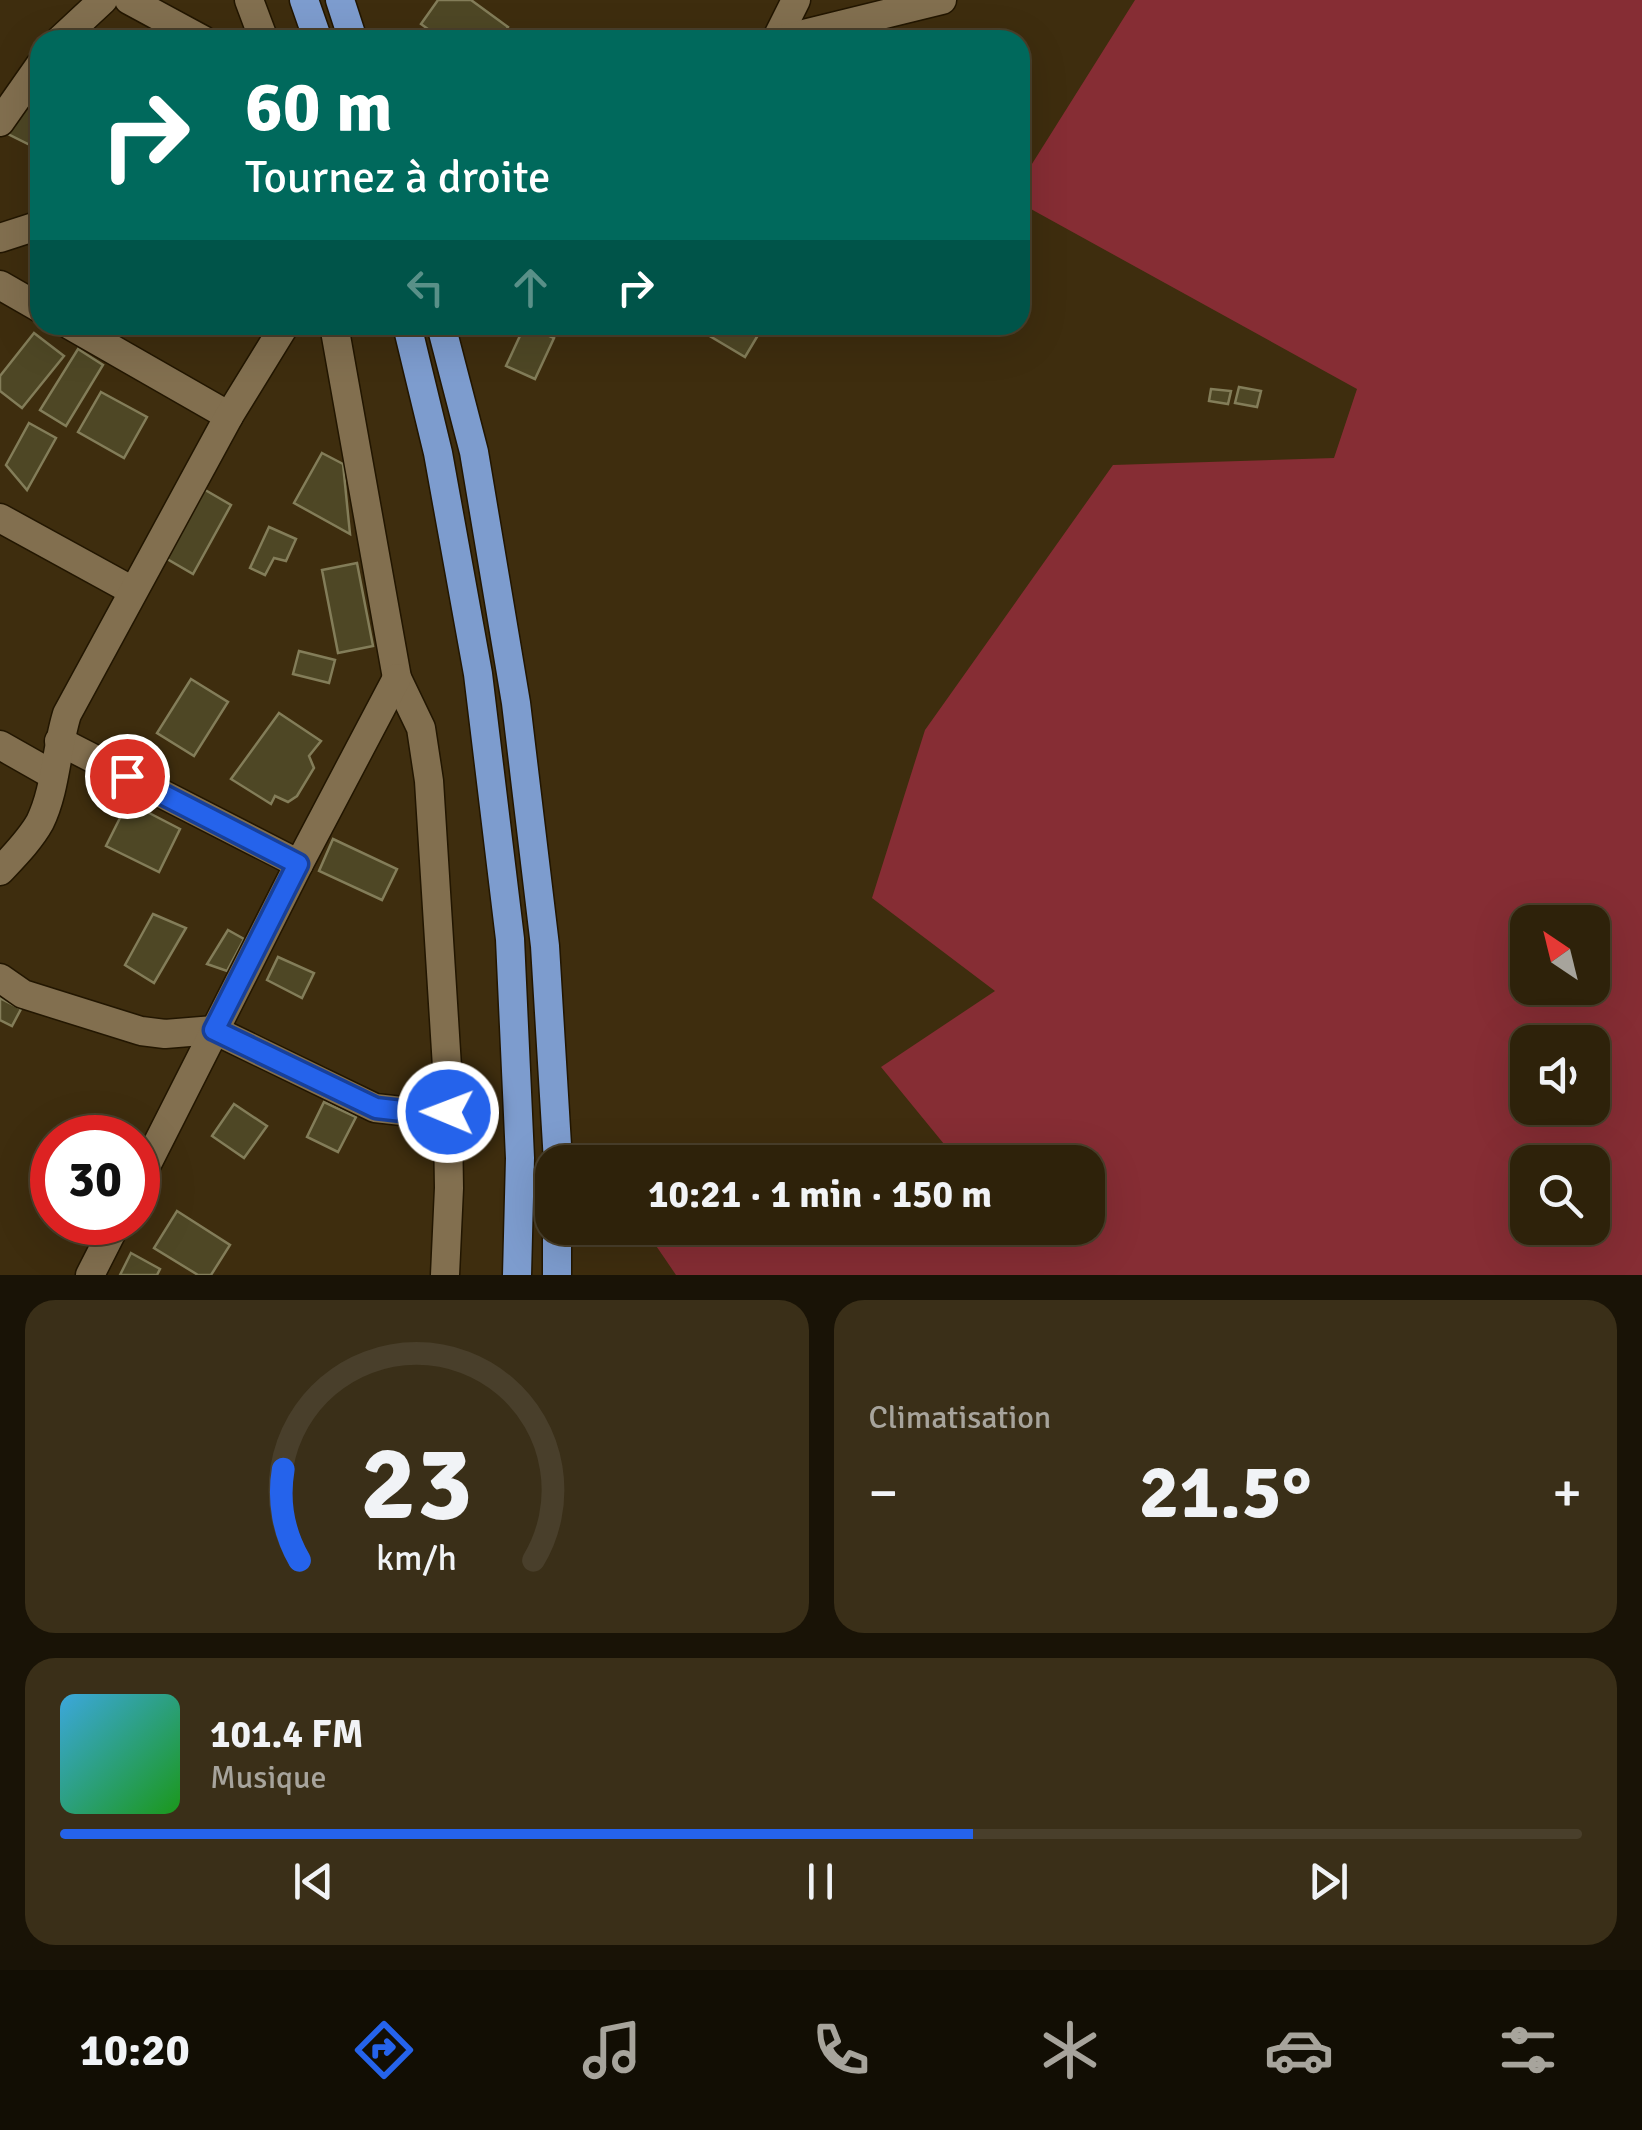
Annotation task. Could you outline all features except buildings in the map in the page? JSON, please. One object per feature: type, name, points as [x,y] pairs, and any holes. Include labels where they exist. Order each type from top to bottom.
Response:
[{"type":"highway","points":[[304,0],[314,30]]},
{"type":"highway","points":[[340,0],[350,30]]},
{"type":"highway","points":[[409,335],[438,453],[478,674],[510,939],[520,1158],[517,1275]]},
{"type":"highway","points":[[444,335],[474,452],[516,703],[544,946],[557,1145]]},
{"type":"highway","points":[[557,1245],[557,1275]]},
{"type":"street","points":[[71,30],[103,0]]},
{"type":"street","points":[[129,0],[184,30]]},
{"type":"street","points":[[249,0],[260,30]]},
{"type":"street","points":[[782,30],[796,0]]},
{"type":"street","points":[[819,30],[942,0]]},
{"type":"street","points":[[0,122],[30,80]]},
{"type":"street","points":[[0,238],[30,228]]},
{"type":"street","points":[[0,285],[30,302]]},
{"type":"street","points":[[87,335],[229,416]]},
{"type":"street","points":[[0,870],[38,824],[48,802],[66,714],[229,416],[279,335]]},
{"type":"street","points":[[336,335],[397,678],[421,728],[430,781],[447,1067],[449,1188],[445,1275]]},
{"type":"street","points":[[0,518],[133,591]]},
{"type":"street","points":[[160,1138],[397,678]]},
{"type":"street","points":[[59,741],[298,864]]},
{"type":"street","points":[[0,745],[53,775]]},
{"type":"street","points":[[0,978],[23,994],[141,1032],[214,1030],[376,1108],[448,1112]]},
{"type":"street","points":[[90,1275],[105,1245]]},
{"type":"shaded area","points":[[1135,0],[1642,0],[1642,1275],[676,1275],[656,1245],[1105,1245],[1105,1145],[943,1145],[881,1067],[995,991],[872,898],[925,730],[1113,465],[1334,458],[1357,389],[1030,209],[1030,167]]},
{"type":"route","points":[[127,776],[298,864],[214,1030],[376,1108],[448,1112]]}]
